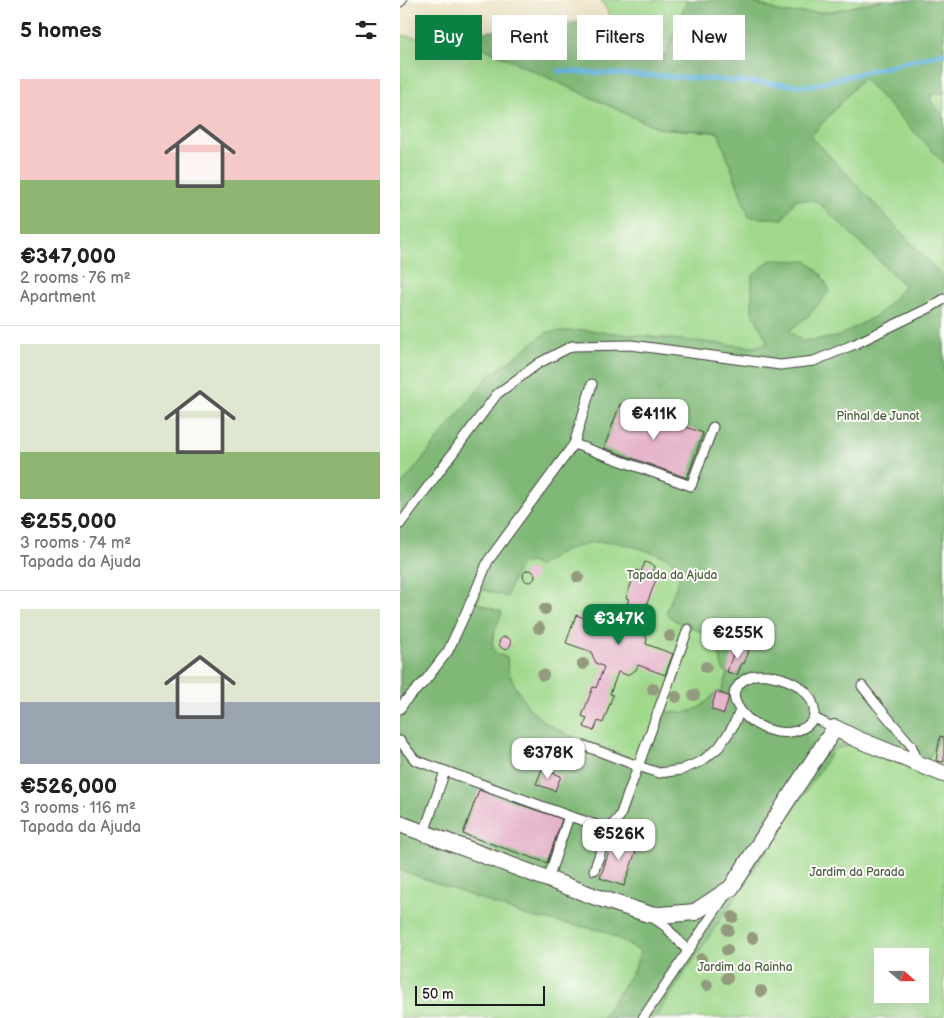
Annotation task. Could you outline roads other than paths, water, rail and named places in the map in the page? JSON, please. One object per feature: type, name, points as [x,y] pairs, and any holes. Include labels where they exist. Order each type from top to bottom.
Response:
[{"type":"street","points":[[400,824],[596,897],[648,914],[660,915],[695,912],[730,888],[835,728],[857,739],[944,774]]},
{"type":"lane","points":[[400,524],[497,394],[540,363],[572,346],[631,345],[780,365],[814,361],[855,344],[932,307],[944,299]]},
{"type":"lane","points":[[400,709],[404,701],[425,681],[448,651],[488,562],[574,444],[592,384]]},
{"type":"lane","points":[[574,444],[691,486],[713,426]]},
{"type":"lane","points":[[594,870],[609,829],[620,816],[688,629]]},
{"type":"lane","points":[[768,675],[784,678],[798,686],[808,696],[814,707],[814,718],[807,726],[796,731],[781,732],[765,729],[751,721],[740,711],[735,700],[735,689],[742,680],[753,676],[768,675]]},
{"type":"lane","points":[[862,686],[911,745],[919,764]]},
{"type":"lane","points":[[585,746],[659,773],[681,770],[702,761],[719,747],[732,728],[740,711]]},
{"type":"lane","points":[[814,718],[835,728]]},
{"type":"lane","points":[[400,741],[415,760],[609,829]]},
{"type":"lane","points":[[424,833],[445,771]]},
{"type":"lane","points":[[548,879],[569,816]]},
{"type":"lane","points":[[643,1018],[730,888]]},
{"type":"lane","points":[[648,914],[665,926],[688,950]]},
{"type":"waterway","points":[[558,71],[808,86],[944,53]]},
{"type":"park label","name":"Pinhal de Junot","points":[[878,416]]},
{"type":"park label","name":"Tapada da Ajuda","points":[[672,575]]},
{"type":"park label","name":"Jardim da Parada","points":[[857,872]]},
{"type":"park label","name":"Jardim da Rainha","points":[[745,967]]}]
